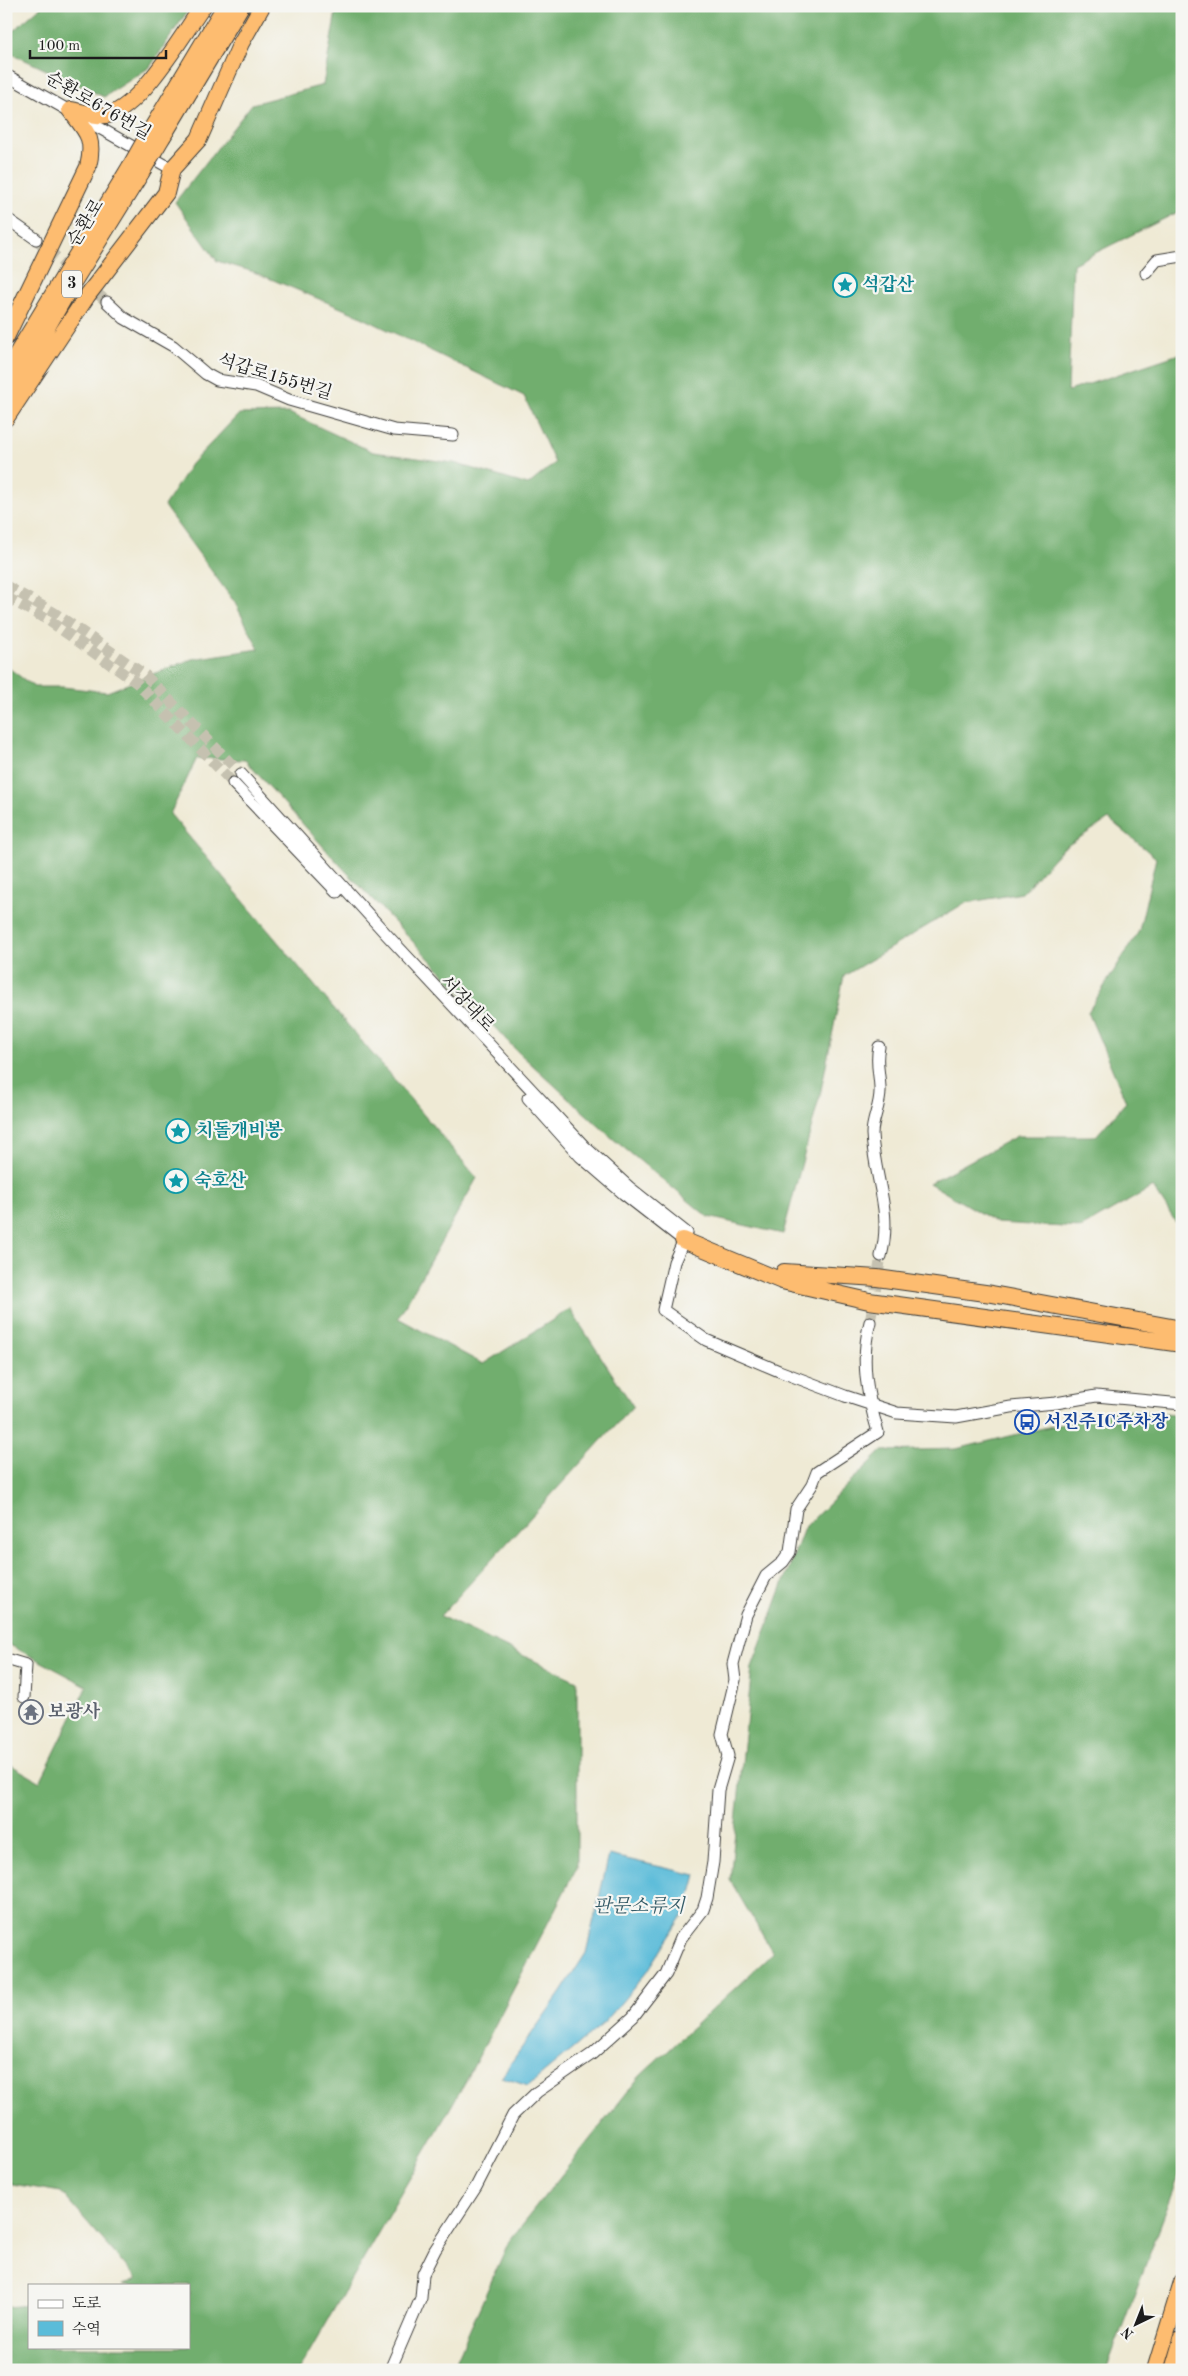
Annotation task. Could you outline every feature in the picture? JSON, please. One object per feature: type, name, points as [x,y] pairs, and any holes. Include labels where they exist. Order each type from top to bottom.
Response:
[{"type":"highway","points":[[70,110],[107,115],[120,110],[132,102],[168,57],[203,6]]},
{"type":"highway","name":"3","points":[[158,132],[225,6]]},
{"type":"highway","name":"3","points":[[135,170],[241,6]]},
{"type":"highway","points":[[6,418],[87,296],[166,193],[172,169],[200,138],[241,43],[262,6]]},
{"type":"highway","points":[[6,336],[88,166],[93,149],[87,132],[70,110]]},
{"type":"highway","name":"순환로","points":[[6,372],[135,170]]},
{"type":"highway","name":"순환로","points":[[6,398],[135,170]]},
{"type":"highway","points":[[685,1236],[784,1273],[877,1278],[915,1283],[992,1294],[1182,1329]]},
{"type":"highway","points":[[685,1236],[782,1280],[869,1301],[1182,1344]]},
{"type":"highway","points":[[1155,2370],[1182,2282]]},
{"type":"highway","points":[[1173,2370],[1182,2339]]},
{"type":"street","name":"순환로676번길","points":[[6,75],[172,169]]},
{"type":"street","points":[[6,218],[36,239]]},
{"type":"street","points":[[1146,273],[1157,260],[1182,256]]},
{"type":"street","name":"석갑로155번길","points":[[107,302],[124,318],[174,346],[206,374],[217,380],[256,386],[288,400],[394,430],[453,435]]},
{"type":"street","name":"서장대로","points":[[237,778],[584,1146],[685,1236]]},
{"type":"street","points":[[880,1048],[877,1056],[880,1098],[872,1132],[874,1158],[887,1222],[881,1256]]},
{"type":"street","points":[[685,1236],[674,1262],[663,1310],[706,1340],[779,1371],[869,1404],[897,1413],[956,1417],[1011,1407],[1056,1403],[1096,1396],[1182,1404]]},
{"type":"street","points":[[390,2370],[421,2298],[423,2274],[435,2250],[476,2187],[513,2115],[537,2092],[592,2054],[633,2017],[666,1974],[681,1938],[703,1910],[713,1862],[718,1790],[728,1756],[722,1734],[735,1680],[733,1664],[746,1615],[766,1576],[783,1562],[790,1552],[796,1509],[812,1485],[817,1472],[878,1432],[869,1404],[864,1364],[864,1343],[870,1322]]},
{"type":"street","points":[[6,1659],[26,1665],[24,1698]]},
{"type":"green space","points":[[42,6],[191,6],[150,67],[104,97],[6,51],[6,37]]},
{"type":"green space","points":[[337,6],[1182,6],[1182,210],[1073,264],[1068,391],[1182,353],[1182,1232],[1153,1187],[1081,1228],[997,1223],[929,1183],[1017,1136],[1096,1136],[1126,1102],[1088,1012],[1139,931],[1156,858],[1109,819],[1062,849],[1022,893],[965,903],[844,976],[820,1095],[783,1234],[708,1217],[612,1138],[517,1051],[338,863],[245,760],[197,758],[170,814],[477,1178],[398,1318],[483,1364],[570,1309],[633,1406],[440,1616],[577,1681],[577,1867],[467,2079],[299,2370],[6,2370],[6,2307],[28,2305],[28,2348],[190,2348],[190,2284],[125,2284],[137,2279],[61,2192],[6,2183],[6,1762],[40,1782],[87,1686],[6,1643],[6,666],[34,687],[63,687],[107,692],[192,659],[259,649],[235,603],[164,506],[191,464],[239,414],[289,413],[373,452],[454,463],[528,485],[555,463],[524,396],[353,313],[254,272],[217,261],[175,202],[252,104],[323,85]]},
{"type":"green space","points":[[1123,1409],[1182,1416],[1182,2168],[1106,2370],[452,2370],[509,2241],[640,2076],[773,1953],[730,1880],[752,1667],[804,1528],[882,1451],[956,1449]]},
{"type":"water","name":"판문소류지","points":[[609,1855],[696,1875],[686,1911],[647,1972],[604,2023],[528,2086],[501,2077],[586,1953]]},
{"type":"tunnel","points":[[36,239],[107,302]]},
{"type":"tunnel","points":[[6,586],[53,612],[145,675],[241,774]]},
{"type":"tunnel","points":[[6,597],[48,620],[137,683],[233,783]]},
{"type":"tunnel","points":[[870,1322],[881,1256]]},
{"type":"place","name":"석갑산","points":[[845,285]]},
{"type":"place","name":"치돌개비봉","points":[[178,1131]]},
{"type":"place","name":"숙호산","points":[[176,1181]]},
{"type":"place","name":"서진주IC주차장","points":[[1027,1422]]},
{"type":"place","name":"보광사","points":[[31,1712]]}]
